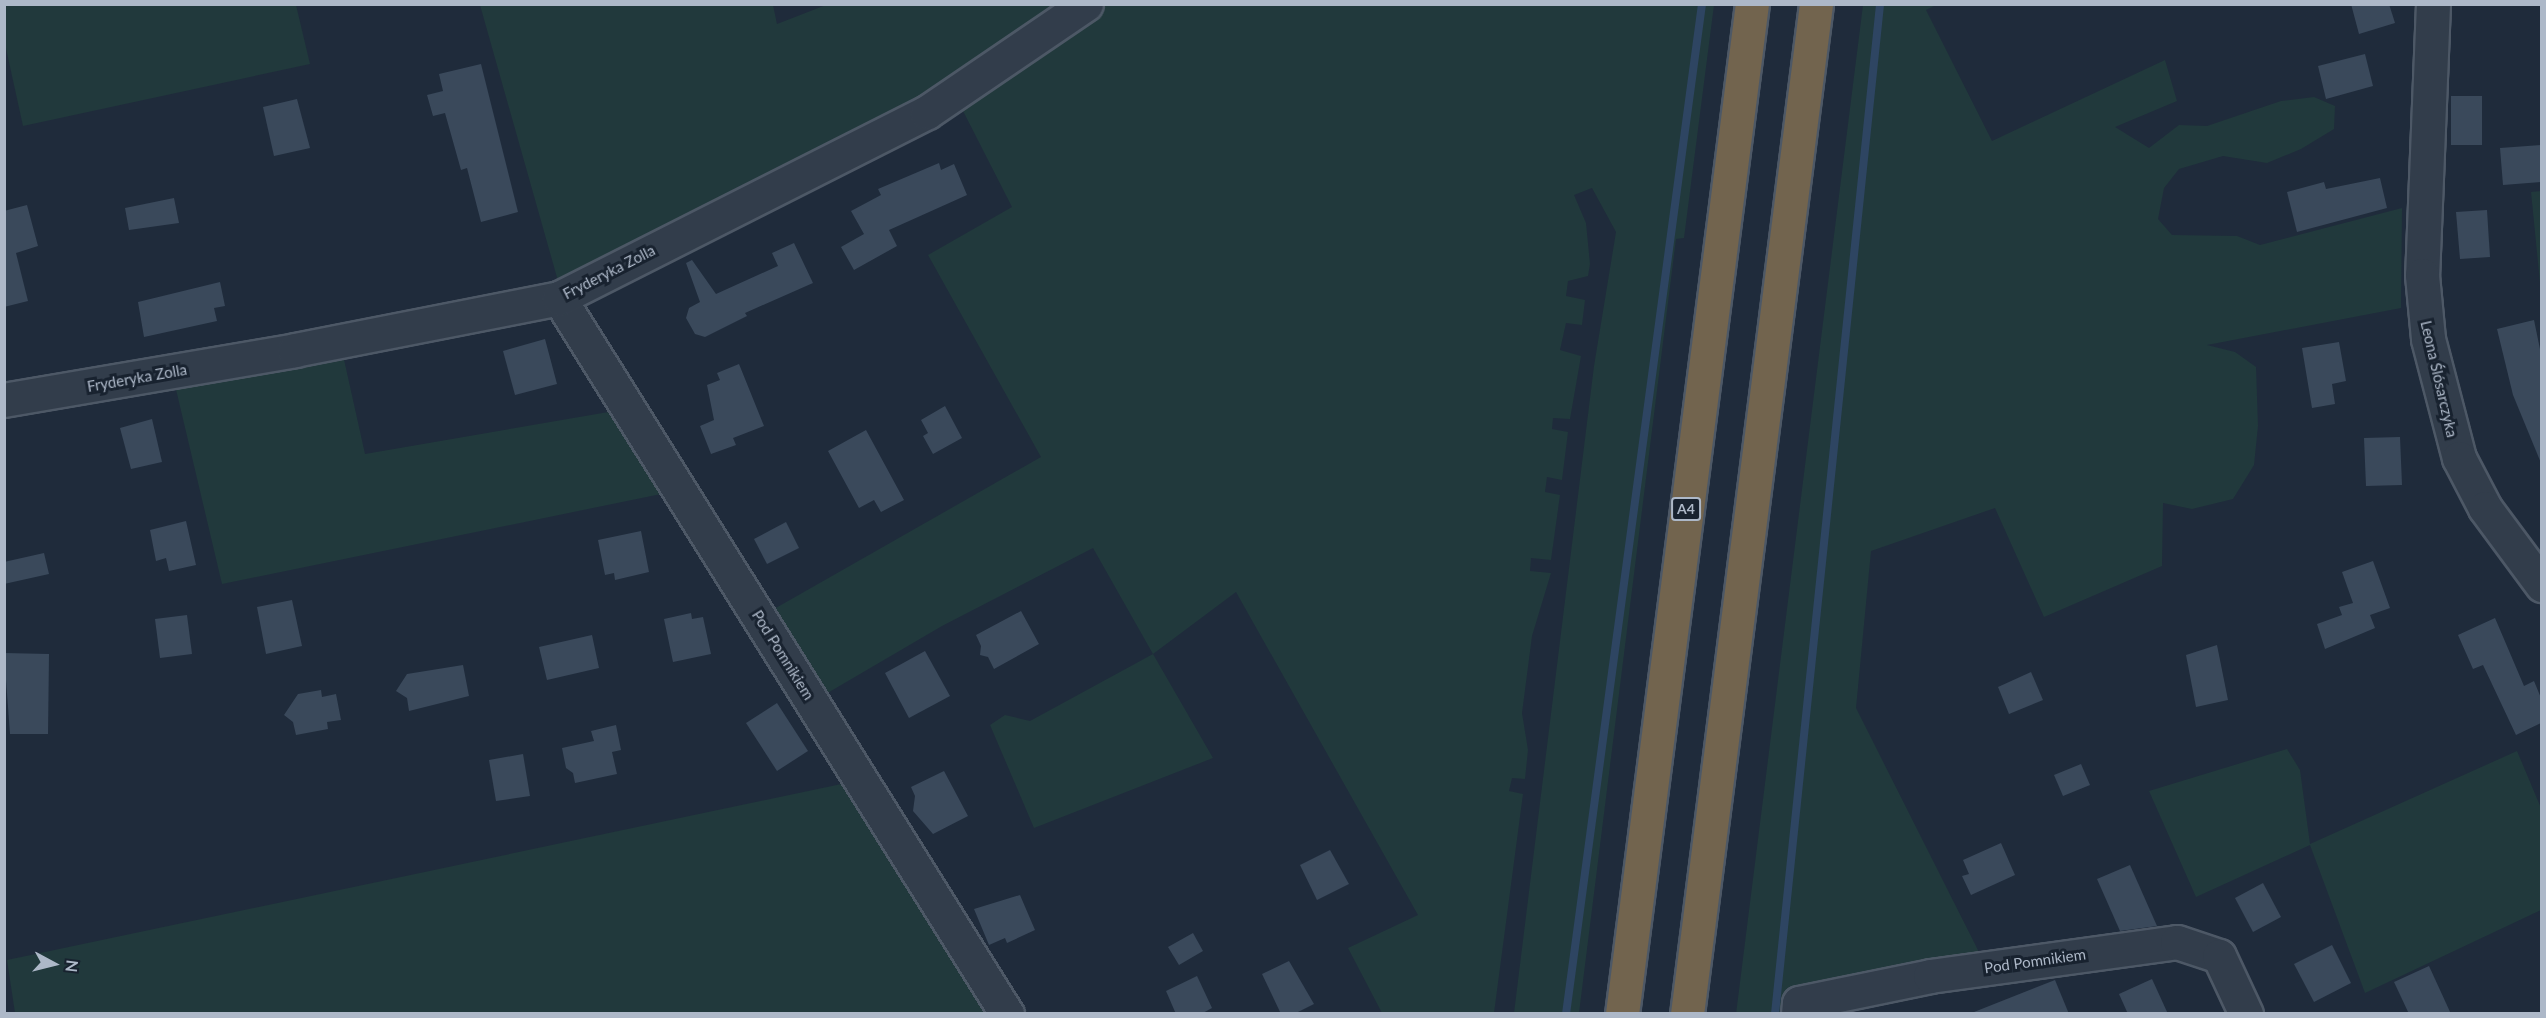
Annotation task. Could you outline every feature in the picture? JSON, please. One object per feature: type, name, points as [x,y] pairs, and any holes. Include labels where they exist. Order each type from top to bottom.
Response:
[{"type":"highway","name":"A4","points":[[1622,1014],[1752,4]]},
{"type":"highway","points":[[1687,1014],[1816,4]]},
{"type":"street","name":"Fryderyka Zolla","points":[[4,400],[295,350],[559,298],[927,112],[1086,4]]},
{"type":"street","name":"Leona Ślósarczyka","points":[[2433,4],[2422,275],[2428,339],[2459,458],[2485,508],[2541,585]]},
{"type":"street","name":"Pod Pomnikiem","points":[[559,298],[1007,1014]]},
{"type":"street","name":"Pod Pomnikiem","points":[[1798,1014],[1799,1003],[1930,976],[2177,942],[2219,956],[2246,1014]]},
{"type":"green space","points":[[4,5],[296,5],[310,64],[23,126],[5,44]]},
{"type":"green space","points":[[480,5],[773,5],[777,24],[826,5],[1714,5],[1684,238],[1676,239],[1579,1013],[1514,1013],[1594,366],[1616,232],[1592,188],[1574,195],[1586,223],[1590,264],[1588,276],[1568,281],[1566,296],[1585,300],[1582,325],[1566,323],[1560,350],[1581,356],[1570,419],[1553,418],[1552,429],[1568,432],[1562,480],[1547,477],[1545,492],[1560,495],[1551,560],[1531,558],[1530,571],[1551,573],[1532,636],[1522,713],[1528,750],[1525,779],[1512,778],[1509,791],[1523,794],[1494,1013],[1382,1013],[1348,948],[1418,915],[1236,592],[1153,654],[1093,548],[942,626],[819,698],[767,613],[1041,457],[928,255],[1012,207],[961,107],[797,166],[558,281]]},
{"type":"green space","points":[[1863,5],[1936,5],[1926,10],[1992,141],[2165,60],[2177,101],[2115,127],[2149,148],[2179,125],[2207,126],[2281,101],[2314,97],[2335,106],[2334,129],[2301,149],[2267,163],[2223,156],[2179,169],[2164,188],[2158,219],[2172,235],[2237,236],[2260,245],[2402,208],[2401,308],[2207,345],[2235,352],[2256,367],[2258,426],[2254,465],[2233,499],[2192,509],[2163,503],[2162,566],[2044,617],[1995,508],[1871,551],[1856,708],[1984,962],[1789,1013],[1736,1014]]},
{"type":"green space","points":[[2542,191],[2541,293],[2531,192]]},
{"type":"green space","points":[[343,355],[365,454],[620,410],[666,493],[222,584],[174,381]]},
{"type":"green space","points":[[1153,654],[1213,758],[1034,828],[990,725],[1005,715],[1030,721]]},
{"type":"green space","points":[[2287,749],[2300,770],[2310,844],[2517,751],[2541,808],[2541,910],[2365,993],[2310,845],[2196,897],[2149,791]]},
{"type":"green space","points":[[851,782],[995,1013],[15,1013],[7,960]]},
{"type":"building","points":[[2351,4],[2389,4],[2395,23],[2359,34]]},
{"type":"building","points":[[2365,54],[2373,86],[2326,99],[2318,66]]},
{"type":"building","points":[[481,64],[518,212],[481,222],[467,168],[461,170],[445,113],[433,116],[427,95],[443,91],[439,74]]},
{"type":"building","points":[[2451,96],[2482,96],[2482,145],[2451,145]]},
{"type":"building","points":[[297,99],[310,148],[274,156],[263,107]]},
{"type":"building","points":[[2541,145],[2541,182],[2503,185],[2500,148]]},
{"type":"building","points":[[939,163],[941,170],[954,164],[967,195],[889,230],[897,246],[854,270],[841,247],[864,234],[851,211],[881,195],[878,189]]},
{"type":"building","points":[[2380,178],[2387,208],[2297,232],[2287,192],[2324,182],[2326,189]]},
{"type":"building","points":[[174,198],[179,223],[129,230],[125,208]]},
{"type":"building","points":[[27,205],[38,246],[16,253],[28,301],[4,307],[4,211]]},
{"type":"building","points":[[2487,210],[2490,257],[2460,259],[2456,212]]},
{"type":"building","points":[[794,243],[813,283],[745,313],[747,316],[705,337],[695,334],[686,318],[689,308],[700,302],[686,263],[692,260],[716,294],[778,266],[772,253]]},
{"type":"building","points":[[220,282],[225,306],[214,308],[217,321],[144,337],[138,302]]},
{"type":"building","points":[[2534,320],[2541,354],[2541,463],[2513,395],[2497,329]]},
{"type":"building","points":[[545,339],[557,384],[515,395],[503,351]]},
{"type":"building","points":[[2339,342],[2346,381],[2332,384],[2335,404],[2312,408],[2302,348]]},
{"type":"building","points":[[739,364],[764,426],[733,438],[736,445],[711,454],[700,426],[714,420],[707,385],[720,380],[717,373]]},
{"type":"building","points":[[945,406],[962,438],[933,454],[923,436],[928,433],[921,420]]},
{"type":"building","points":[[152,419],[162,462],[131,469],[120,428]]},
{"type":"building","points":[[866,430],[904,500],[881,512],[874,500],[859,508],[828,451]]},
{"type":"building","points":[[2400,437],[2402,485],[2366,486],[2364,438]]},
{"type":"building","points":[[186,521],[196,565],[169,571],[166,558],[156,561],[150,530]]},
{"type":"building","points":[[786,522],[799,548],[767,564],[754,539]]},
{"type":"building","points":[[641,531],[649,572],[615,580],[614,573],[605,575],[598,540]]},
{"type":"building","points":[[44,553],[49,574],[4,584],[4,562]]},
{"type":"building","points":[[2373,561],[2390,608],[2370,615],[2375,628],[2325,649],[2317,624],[2342,615],[2339,607],[2353,603],[2342,572]]},
{"type":"building","points":[[292,600],[302,646],[266,654],[257,607]]},
{"type":"building","points":[[1021,611],[1039,644],[994,669],[988,657],[980,655],[981,646],[976,635]]},
{"type":"building","points":[[691,613],[692,619],[703,617],[711,654],[673,662],[664,619]]},
{"type":"building","points":[[187,615],[192,654],[160,658],[155,619]]},
{"type":"building","points":[[2495,618],[2524,686],[2534,681],[2541,698],[2541,723],[2516,735],[2483,665],[2473,669],[2458,635]]},
{"type":"building","points":[[592,635],[599,668],[547,680],[539,647]]},
{"type":"building","points":[[2217,645],[2228,700],[2196,707],[2186,655]]},
{"type":"building","points":[[925,651],[950,696],[909,718],[885,673]]},
{"type":"building","points":[[4,653],[49,654],[48,734],[10,734]]},
{"type":"building","points":[[463,665],[469,696],[409,711],[407,698],[396,691],[407,674]]},
{"type":"building","points":[[2031,672],[2043,700],[2009,714],[1998,687]]},
{"type":"building","points":[[321,690],[322,697],[336,694],[341,720],[327,722],[328,729],[296,735],[293,722],[284,715],[298,694]]},
{"type":"building","points":[[777,703],[808,751],[777,771],[746,723]]},
{"type":"building","points":[[616,725],[621,750],[612,752],[617,774],[575,783],[573,773],[566,768],[562,748],[594,741],[591,731]]},
{"type":"building","points":[[523,754],[530,796],[496,801],[489,760]]},
{"type":"building","points":[[2081,764],[2090,785],[2063,796],[2054,775]]},
{"type":"building","points":[[944,771],[968,816],[933,834],[913,811],[915,796],[911,787]]},
{"type":"building","points":[[2001,843],[2015,875],[1971,895],[1962,876],[1969,874],[1963,860]]},
{"type":"building","points":[[1330,850],[1349,884],[1317,900],[1300,865]]},
{"type":"building","points":[[2130,865],[2157,926],[2120,931],[2097,879]]},
{"type":"building","points":[[2263,883],[2281,917],[2253,932],[2235,898]]},
{"type":"building","points":[[1020,895],[1035,930],[1007,943],[1005,938],[989,945],[974,909]]},
{"type":"building","points":[[1193,933],[1203,951],[1179,965],[1168,947]]},
{"type":"building","points":[[2332,945],[2351,983],[2314,1002],[2294,964]]},
{"type":"building","points":[[1289,961],[1314,1004],[1294,1014],[1281,1014],[1262,974]]},
{"type":"building","points":[[2429,966],[2451,1014],[2409,1014],[2394,982]]},
{"type":"building","points":[[1197,976],[1212,1008],[1201,1014],[1176,1014],[1166,991]]},
{"type":"building","points":[[2152,979],[2168,1014],[2128,1014],[2119,994]]},
{"type":"building","points":[[2055,980],[2069,1014],[1974,1014],[1974,1012]]},
{"type":"waterway","points":[[1566,1014],[1702,4]]},
{"type":"waterway","points":[[1775,1014],[1880,4]]}]
